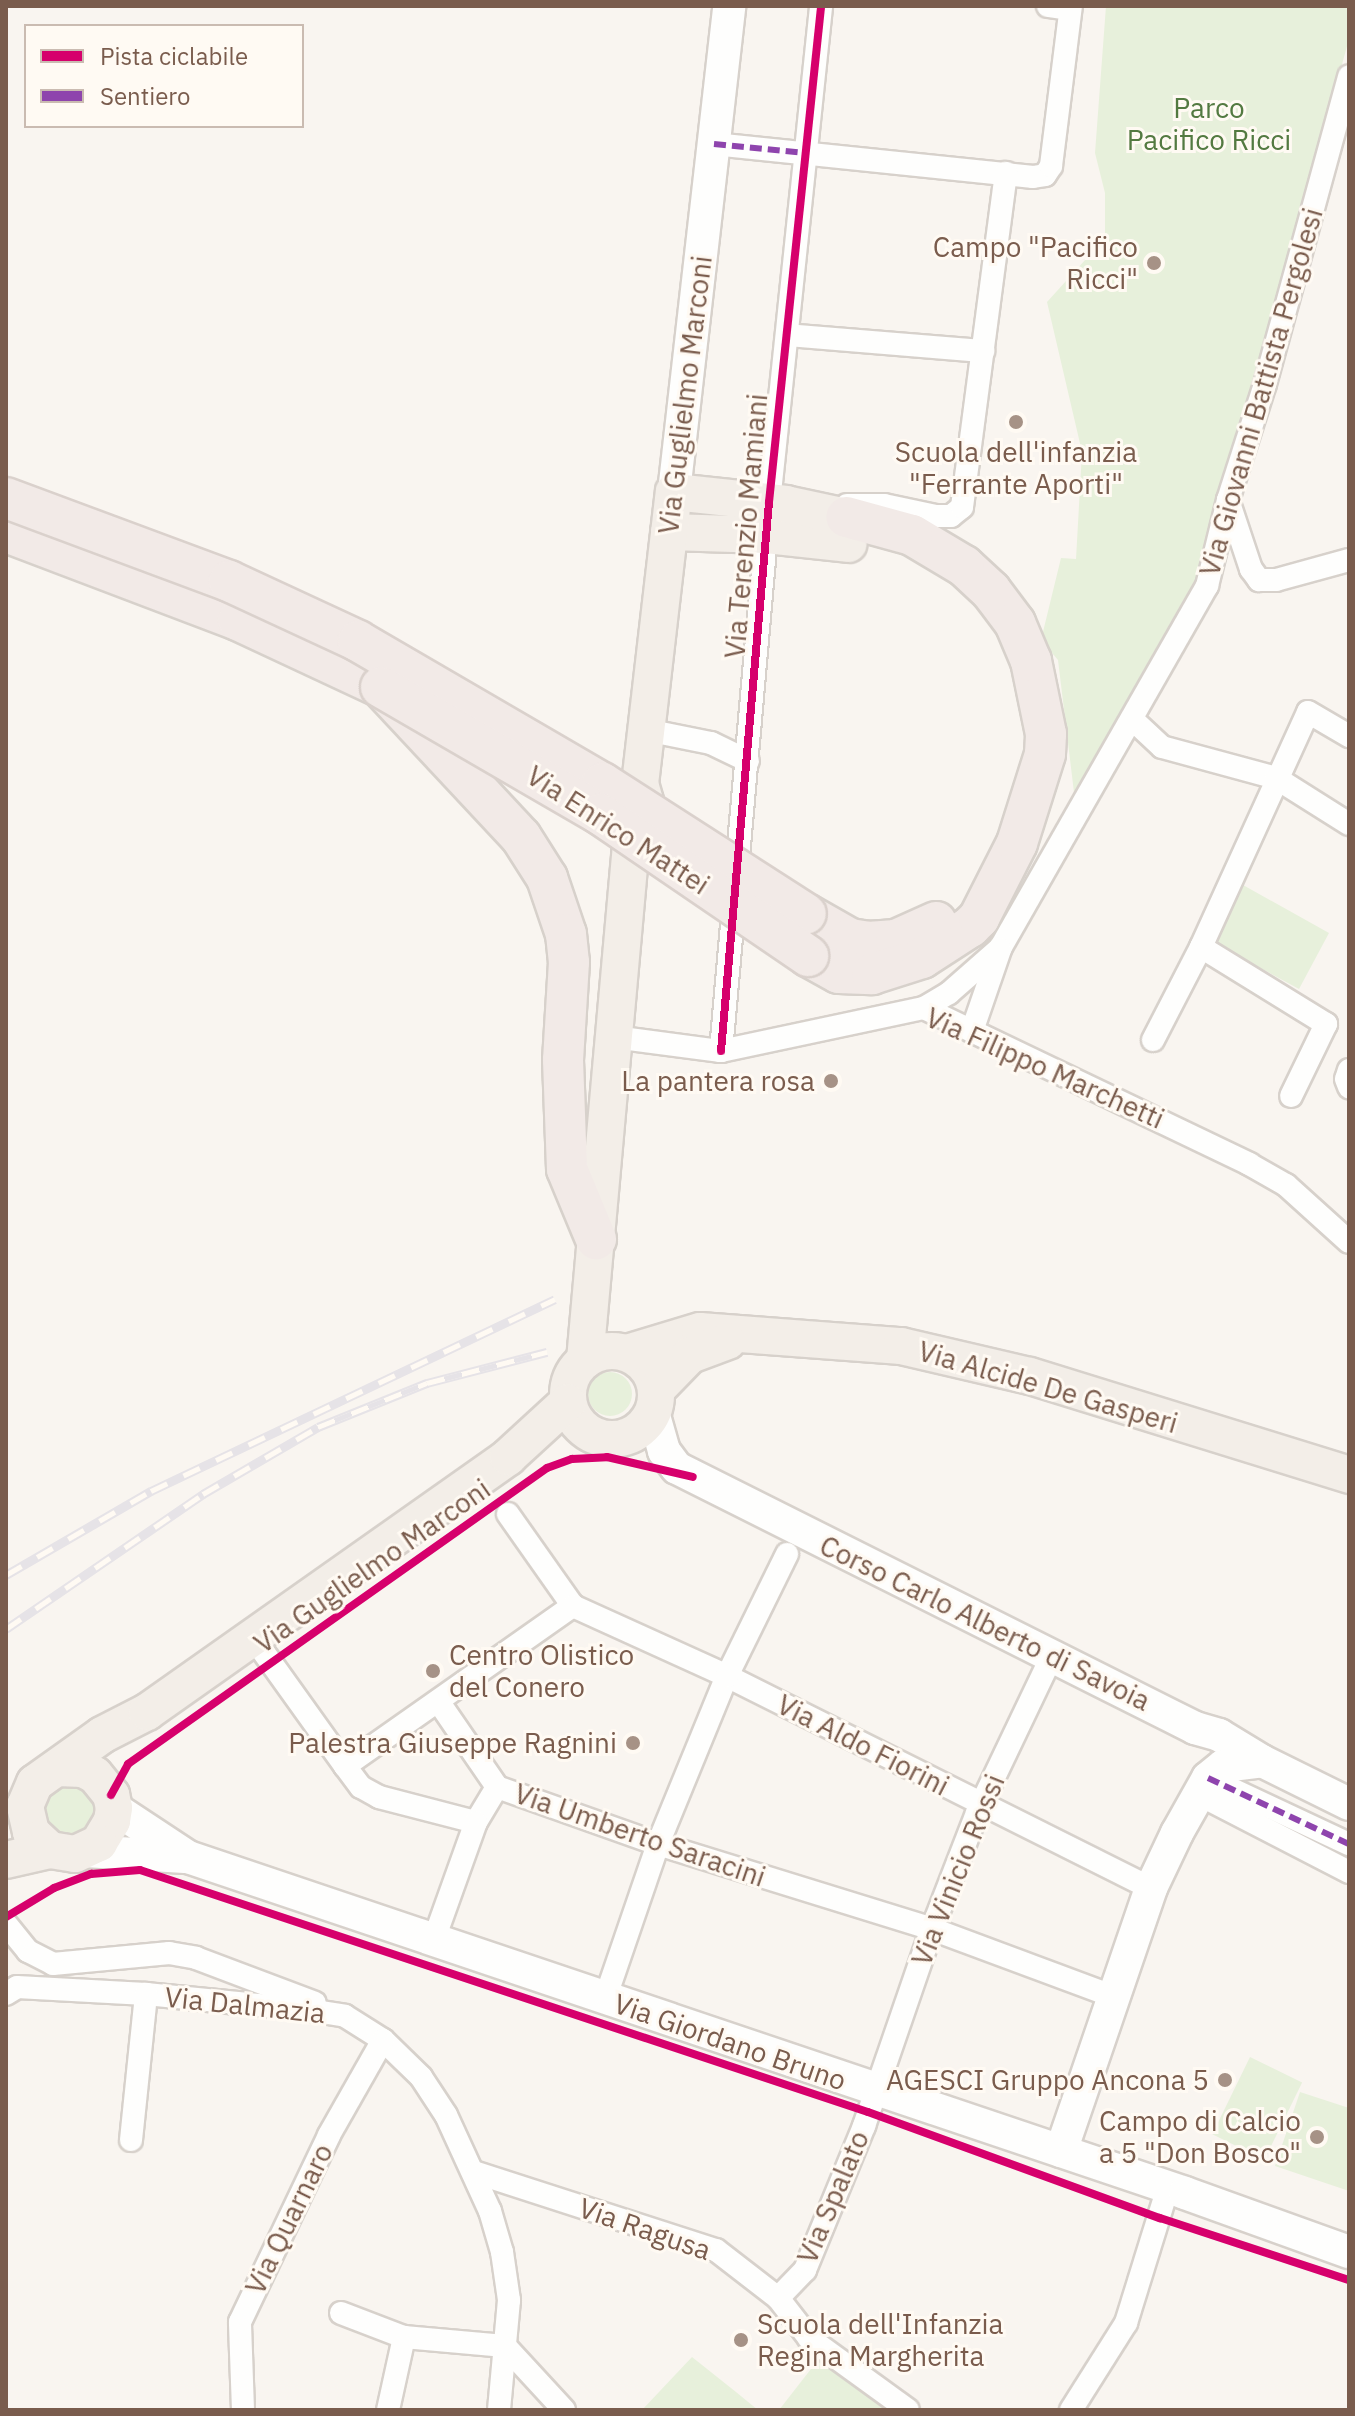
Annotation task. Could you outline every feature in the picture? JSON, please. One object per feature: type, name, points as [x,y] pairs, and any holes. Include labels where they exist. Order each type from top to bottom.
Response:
[{"type":"highway","name":"Via Enrico Mattei","points":[[6,498],[229,581],[358,641],[602,783],[829,928],[859,941],[886,942],[917,933],[939,921],[968,887],[1013,786],[1020,721],[1015,690],[1004,655],[987,624],[971,605],[939,577],[840,524]]},
{"type":"highway","name":"Via Enrico Mattei","points":[[6,532],[200,605],[381,687],[600,814],[828,970],[861,975],[912,962],[944,947],[979,918],[1012,856],[1045,754],[1040,695],[1027,649],[1015,623],[976,574],[912,535],[840,524]]},
{"type":"highway","points":[[381,687],[521,837],[547,878],[568,947],[563,1060],[567,1169],[595,1254]]},
{"type":"main road","name":"Via Guglielmo Marconi","points":[[585,1360],[631,845],[642,827],[645,801],[640,784],[729,6]]},
{"type":"main road","points":[[674,492],[776,520]]},
{"type":"main road","points":[[669,532],[776,520]]},
{"type":"main road","name":"Via Enrico Mattei","points":[[776,520],[840,524]]},
{"type":"main road","name":"Via Guglielmo Marconi","points":[[595,1254],[624,1352]]},
{"type":"main road","name":"Via Alcide De Gasperi","points":[[624,1352],[700,1331],[740,1336],[800,1336],[901,1346],[1030,1376],[1349,1475]]},
{"type":"main road","name":"Via Alcide De Gasperi","points":[[655,1400],[690,1355],[740,1336]]},
{"type":"main road","points":[[602,1352],[624,1352],[643,1363],[655,1400],[640,1430],[624,1438],[606,1439],[589,1433],[575,1419],[568,1402],[572,1377],[585,1360],[602,1352]]},
{"type":"main road","name":"Corso Carlo Alberto di Savoia","points":[[655,1400],[664,1451],[677,1468],[1195,1728],[1230,1741],[1262,1761],[1349,1804]]},
{"type":"main road","name":"Via Guglielmo Marconi","points":[[147,1712],[117,1752],[109,1796],[107,1833],[67,1850],[31,1832],[16,1815],[35,1783],[102,1735],[147,1712],[508,1457],[568,1402]]},
{"type":"main road","name":"Via Guglielmo Marconi","points":[[508,1457],[589,1433]]},
{"type":"main road","points":[[1195,1728],[1206,1749],[1203,1786]]},
{"type":"main road","points":[[1061,2151],[1151,1888],[1203,1786],[1223,1766],[1262,1761]]},
{"type":"main road","points":[[57,1768],[83,1769],[109,1796]]},
{"type":"main road","name":"Via Giordano Bruno","points":[[109,1796],[188,1857]]},
{"type":"main road","points":[[6,1860],[67,1850]]},
{"type":"main road","name":"Via Giordano Bruno","points":[[67,1850],[188,1857],[1168,2187],[1349,2252]]},
{"type":"street","name":"Via Terenzio Mamiani","points":[[721,1051],[748,761],[776,520],[787,335],[821,6]]},
{"type":"street","points":[[714,144],[1040,176],[1051,166],[1063,7]]},
{"type":"street","name":"Via Giovanni Battista Pergolesi","points":[[972,1031],[1001,947],[1207,586],[1228,500],[1265,384],[1349,76]]},
{"type":"street","points":[[840,524],[857,503],[884,505],[936,516],[958,513],[966,495],[1006,173]]},
{"type":"street","points":[[787,335],[983,351]]},
{"type":"street","points":[[1228,500],[1251,569],[1259,580],[1276,580],[1349,560]]},
{"type":"street","points":[[1153,1040],[1269,805],[1276,778],[1308,712],[1349,736]]},
{"type":"street","points":[[1132,719],[1162,747],[1276,778],[1349,824]]},
{"type":"street","points":[[646,730],[711,743],[748,761]]},
{"type":"street","name":"Via Giovanni Battista Pergolesi","points":[[924,1008],[965,981],[1001,947]]},
{"type":"street","points":[[1201,947],[1326,1024],[1291,1096]]},
{"type":"street","name":"Via Filippo Marchetti","points":[[614,1037],[721,1051],[924,1008],[1249,1164],[1286,1185],[1349,1242]]},
{"type":"street","points":[[1349,1070],[1346,1079],[1349,1087]]},
{"type":"street","points":[[345,1766],[573,1606],[508,1514]]},
{"type":"street","points":[[605,1999],[658,1844],[727,1676],[787,1554]]},
{"type":"street","name":"Via Aldo Fiorini","points":[[573,1606],[727,1676],[1151,1888]]},
{"type":"street","name":"Via Umberto Saracini","points":[[252,1636],[361,1787],[379,1797],[476,1822],[497,1787],[658,1844],[932,1929],[1112,1996]]},
{"type":"street","name":"Via Vinicio Rossi","points":[[875,2089],[981,1804],[1052,1656]]},
{"type":"street","points":[[438,1701],[497,1787]]},
{"type":"street","points":[[1203,1786],[1349,1844]]},
{"type":"street","points":[[1203,1786],[1349,1872]]},
{"type":"street","points":[[433,1942],[476,1822]]},
{"type":"street","name":"Via Dalmazia","points":[[6,1924],[28,1951],[53,1964],[169,1953],[196,1958],[345,2016],[383,2040],[421,2077],[446,2115],[474,2172],[502,2252],[509,2300],[499,2410]]},
{"type":"street","name":"Via Dalmazia","points":[[11,1991],[146,1994],[345,2016]]},
{"type":"street","name":"Via Dalmazia","points":[[131,2140],[146,1994]]},
{"type":"street","name":"Via Quarnaro","points":[[243,2410],[240,2322],[329,2135],[383,2040]]},
{"type":"street","name":"Via Spalato","points":[[778,2298],[805,2270],[864,2126],[875,2089]]},
{"type":"street","name":"Via Ragusa","points":[[474,2172],[716,2250],[778,2298],[809,2338],[908,2410]]},
{"type":"street","points":[[1071,2410],[1126,2323],[1168,2187]]},
{"type":"street","points":[[341,2313],[404,2337],[505,2346],[564,2410]]},
{"type":"street","points":[[388,2410],[404,2337]]},
{"type":"green space","name":"Parco Pacifico Ricci","points":[[1106,6],[1349,6],[1349,39],[1200,577],[1076,809],[1058,660],[1041,640],[1061,558],[1076,559],[1082,452],[1047,302],[1105,238],[1105,193],[1095,153]]},
{"type":"green space","points":[[1243,885],[1329,933],[1299,989],[1218,945],[1216,934]]},
{"type":"green space","points":[[610,1372],[625,1379],[632,1394],[625,1409],[610,1416],[595,1409],[588,1394],[595,1379]]},
{"type":"green space","points":[[69,1785],[87,1792],[94,1810],[87,1828],[69,1835],[51,1828],[44,1810],[51,1792]]},
{"type":"green space","points":[[1250,2057],[1302,2082],[1264,2160],[1212,2134]]},
{"type":"green space","name":"Campo di Calcio a 5 \"Don Bosco\"","points":[[1300,2092],[1349,2108],[1349,2191],[1275,2166]]},
{"type":"green space","points":[[825,2351],[895,2410],[779,2410]]},
{"type":"green space","points":[[692,2357],[736,2392],[758,2410],[642,2410]]},
{"type":"railway","points":[[6,1575],[151,1491],[555,1299]]},
{"type":"railway","points":[[6,1629],[203,1494],[318,1427],[427,1383],[547,1352]]},
{"type":"marked path","points":[[714,144],[806,153]]},
{"type":"marked path","points":[[1208,1778],[1349,1844]]},
{"type":"cycle path","points":[[721,1051],[769,502],[821,6]]},
{"type":"cycle path","points":[[111,1795],[128,1764],[547,1468],[572,1459],[607,1457],[693,1477]]},
{"type":"cycle path","points":[[6,1917],[54,1888],[91,1874],[140,1870],[868,2112],[1160,2218],[1349,2280]]},
{"type":"place","name":"Campo \"Pacifico Ricci\"","points":[[1154,263]]},
{"type":"place","name":"Scuola dell'infanzia \"Ferrante Aporti\"","points":[[1016,422]]},
{"type":"place","name":"La pantera rosa","points":[[831,1081]]},
{"type":"place","name":"Centro Olistico del Conero","points":[[433,1671]]},
{"type":"place","name":"Palestra Giuseppe Ragnini","points":[[633,1743]]},
{"type":"place","name":"AGESCI Gruppo Ancona 5","points":[[1225,2080]]},
{"type":"place","name":"Campo di Calcio a 5 \"Don Bosco\"","points":[[1317,2137]]},
{"type":"place","name":"Scuola dell'Infanzia Regina Margherita","points":[[741,2340]]}]
